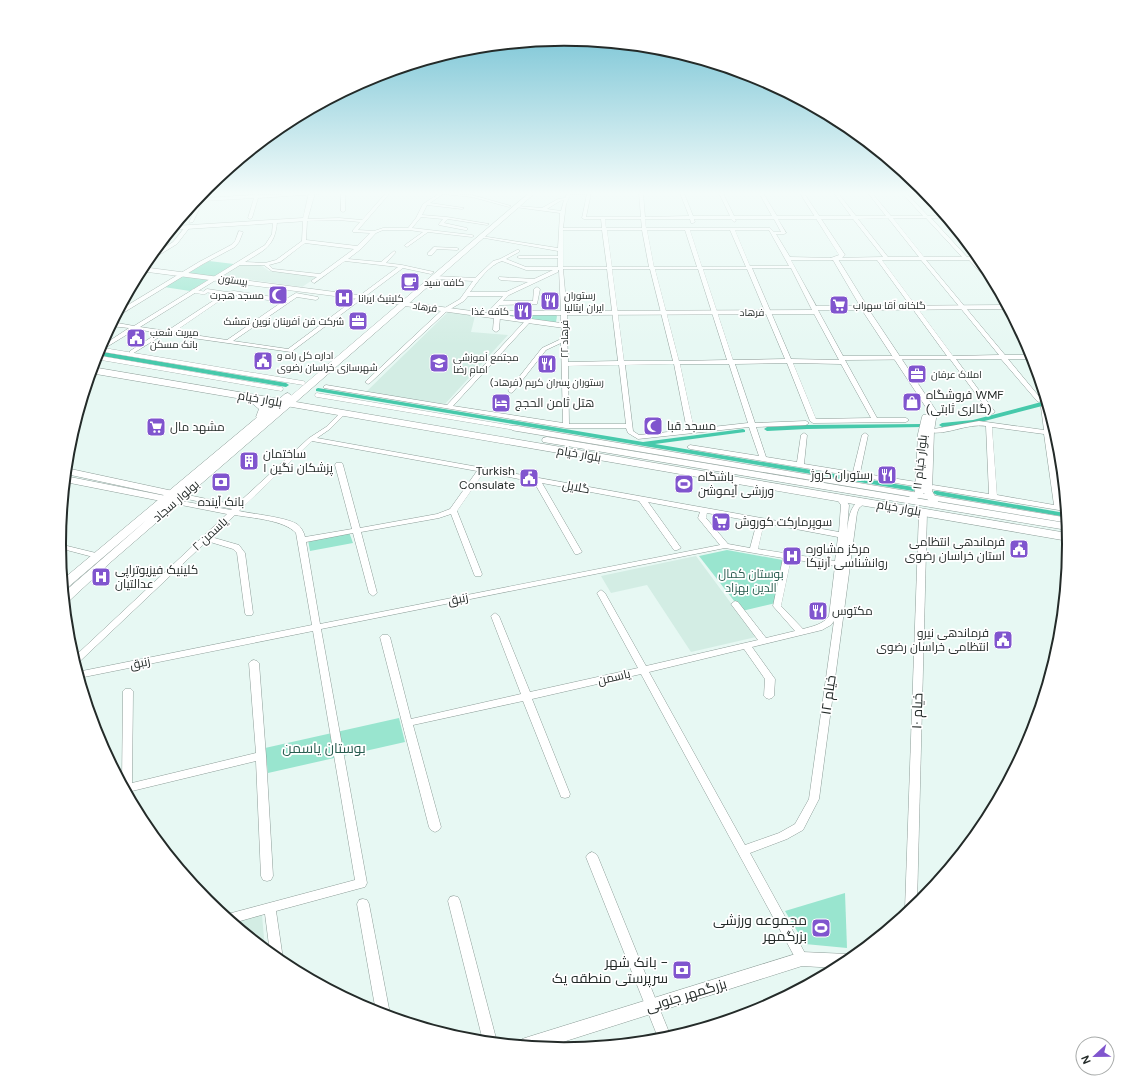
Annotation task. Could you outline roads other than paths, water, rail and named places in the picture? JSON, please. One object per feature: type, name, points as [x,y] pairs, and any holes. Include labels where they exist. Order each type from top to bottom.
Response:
[{"type":"main road","points":[[433,277],[464,244]]},
{"type":"main road","points":[[287,398],[303,383],[473,244]]},
{"type":"main road","points":[[287,398],[401,303]]},
{"type":"main road","name":"بلوار خیام","points":[[99,363],[862,502],[1061,533]]},
{"type":"main road","name":"بلوار خیام","points":[[97,371],[252,398],[287,398],[344,413],[913,498],[929,492],[1061,533]]},
{"type":"main road","points":[[252,398],[264,408],[261,417]]},
{"type":"main road","name":"بولوار سجاد","points":[[69,595],[261,417],[287,398]]},
{"type":"main road","name":"بولوار سجاد","points":[[67,581],[97,556],[174,498],[287,398]]},
{"type":"street","points":[[160,252],[174,244]]},
{"type":"street","points":[[124,310],[235,244]]},
{"type":"street","points":[[108,344],[194,292],[268,244]]},
{"type":"street","points":[[239,263],[265,264],[278,261],[302,244]]},
{"type":"street","points":[[326,244],[359,248]]},
{"type":"street","points":[[314,281],[340,264],[363,244]]},
{"type":"street","points":[[518,244],[561,250]]},
{"type":"street","points":[[561,244],[564,313]]},
{"type":"street","points":[[606,244],[630,429],[638,437],[753,425],[906,420]]},
{"type":"street","points":[[647,244],[663,312],[677,363],[691,431]]},
{"type":"street","points":[[692,244],[763,458]]},
{"type":"street","points":[[738,244],[789,361],[809,422]]},
{"type":"street","points":[[779,244],[875,420]]},
{"type":"street","points":[[833,259],[842,255],[834,244]]},
{"type":"street","points":[[875,244],[886,258]]},
{"type":"street","points":[[910,244],[1039,400]]},
{"type":"street","points":[[954,244],[979,268]]},
{"type":"street","points":[[430,254],[436,248],[457,250]]},
{"type":"street","points":[[532,252],[541,248]]},
{"type":"street","points":[[368,382],[445,310],[455,305],[466,294],[476,280],[495,262],[502,260],[517,250]]},
{"type":"street","points":[[382,264],[394,252]]},
{"type":"street","points":[[519,257],[561,257]]},
{"type":"street","points":[[788,258],[971,258]]},
{"type":"street","points":[[878,258],[992,412]]},
{"type":"street","points":[[833,259],[895,358],[933,412],[930,431],[929,492]]},
{"type":"street","points":[[345,260],[402,266],[450,284]]},
{"type":"street","points":[[502,260],[513,263],[518,267],[533,269],[792,267]]},
{"type":"street","points":[[265,264],[272,270],[322,276]]},
{"type":"street","points":[[340,264],[369,267]]},
{"type":"street","points":[[117,325],[289,351],[402,266]]},
{"type":"street","points":[[489,314],[507,294],[562,268]]},
{"type":"street","name":"بیستون","points":[[147,270],[216,277],[401,303]]},
{"type":"street","points":[[516,271],[551,273]]},
{"type":"street","points":[[433,277],[476,280]]},
{"type":"street","points":[[501,278],[534,281]]},
{"type":"street","points":[[499,303],[535,303],[537,290]]},
{"type":"street","points":[[194,292],[204,293],[207,291],[228,294],[234,293],[287,301]]},
{"type":"street","points":[[132,352],[228,294]]},
{"type":"street","points":[[466,294],[507,294]]},
{"type":"street","points":[[228,342],[296,295],[316,298]]},
{"type":"street","name":"فرهاد","points":[[401,303],[445,310],[489,314],[768,312],[862,307],[1001,307]]},
{"type":"street","name":"فرهاد ۲۲","points":[[564,313],[566,426]]},
{"type":"street","name":"فرهاد","points":[[489,314],[497,317],[564,326]]},
{"type":"street","points":[[496,330],[497,317]]},
{"type":"street","points":[[448,407],[528,321]]},
{"type":"street","points":[[512,391],[544,349],[564,340]]},
{"type":"street","points":[[105,349],[303,383]]},
{"type":"street","points":[[564,364],[732,363],[895,358],[1025,357]]},
{"type":"street","points":[[101,358],[287,398]]},
{"type":"street","name":"بلوار خیام ۱۱","points":[[895,358],[927,416],[922,434],[929,492],[919,493],[913,498]]},
{"type":"street","points":[[326,387],[566,426],[630,429]]},
{"type":"street","points":[[317,395],[913,498]]},
{"type":"street","name":"یاسمن ۲","points":[[79,658],[310,439],[328,428],[344,413]]},
{"type":"street","points":[[930,431],[979,423],[1049,433]]},
{"type":"street","points":[[989,425],[993,497]]},
{"type":"street","points":[[800,464],[804,435]]},
{"type":"street","points":[[856,474],[865,435]]},
{"type":"street","name":"گلایل","points":[[310,439],[842,535]]},
{"type":"street","points":[[690,447],[856,474],[929,492],[1060,519]]},
{"type":"street","points":[[1052,450],[1053,468],[1058,491]]},
{"type":"street","points":[[340,465],[373,593]]},
{"type":"street","points":[[302,540],[439,516],[453,511],[482,470]]},
{"type":"street","points":[[71,472],[174,498]]},
{"type":"street","points":[[70,480],[235,510],[294,526],[300,532],[361,883],[234,917]]},
{"type":"street","points":[[537,480],[578,552]]},
{"type":"street","points":[[929,492],[993,497],[1060,508]]},
{"type":"street","points":[[839,564],[845,512],[845,505],[840,498]]},
{"type":"street","points":[[642,499],[676,548]]},
{"type":"street","name":"خیام ۱۲","points":[[743,851],[783,836],[799,827],[814,800],[853,513],[856,507],[862,502]]},
{"type":"street","points":[[704,510],[702,518],[725,546]]},
{"type":"street","points":[[453,511],[478,574]]},
{"type":"street","name":"خیام ۱۰","points":[[911,900],[922,512]]},
{"type":"street","points":[[753,551],[761,520]]},
{"type":"street","points":[[206,538],[236,547],[241,553],[249,613]]},
{"type":"street","name":"زنبق","points":[[82,674],[725,546],[839,564]]},
{"type":"street","points":[[66,548],[97,556]]},
{"type":"street","points":[[787,556],[777,606],[801,632]]},
{"type":"street","name":"یاسمن","points":[[408,723],[644,670],[819,628],[828,623],[833,616],[839,564]]},
{"type":"street","points":[[601,593],[802,959]]},
{"type":"street","points":[[735,604],[764,641]]},
{"type":"street","points":[[495,616],[565,794]]},
{"type":"street","points":[[385,637],[435,827]]},
{"type":"street","points":[[746,646],[770,679],[769,696]]},
{"type":"street","points":[[254,663],[261,756],[267,876]]},
{"type":"street","points":[[126,782],[128,691]]},
{"type":"street","points":[[130,789],[261,756]]},
{"type":"street","points":[[592,858],[662,1032]]},
{"type":"street","points":[[454,900],[489,1036]]},
{"type":"street","points":[[363,904],[382,1008]]},
{"type":"street","points":[[270,908],[276,950]]},
{"type":"street","name":"بزرگمهر جنوبی","points":[[542,1041],[802,959],[836,960]]},
{"type":"waterway","points":[[103,354],[286,385]]},
{"type":"waterway","points":[[318,390],[913,489]]},
{"type":"waterway","points":[[942,425],[973,422],[1042,404]]},
{"type":"waterway","points":[[767,429],[807,427],[921,426]]},
{"type":"waterway","points":[[646,443],[743,431]]},
{"type":"waterway","points":[[937,493],[1060,514]]},
{"type":"place","name":"کافه سید","points":[[410,282]]},
{"type":"place","name":"مسجد هجرت","points":[[278,295]]},
{"type":"place","name":"کلینیک ایرانا","points":[[344,298]]},
{"type":"place","name":"رستوران ایران ایتالیا","points":[[550,301]]},
{"type":"place","name":"گلخانه آقا سهراب","points":[[839,305]]},
{"type":"place","name":"کافه غذا","points":[[523,311]]},
{"type":"place","name":"شرکت فن آفرینان نوین تمشک","points":[[358,321]]},
{"type":"place","name":"میریت شعب بانک مسکن","points":[[136,338]]},
{"type":"place","name":"اداره کل راه و شهرسازی خراسان رضوی","points":[[263,361]]},
{"type":"place","name":"مجتمع آموزشی امام رضا","points":[[439,363]]},
{"type":"place","name":"رستوران پسران کریم (فرهاد)","points":[[547,364]]},
{"type":"place","name":"املاک عرفان","points":[[917,374]]},
{"type":"place","name":"فروشگاه WMF (گالری ثابتی)","points":[[912,402]]},
{"type":"place","name":"هتل ثامن الحجج","points":[[501,403]]},
{"type":"place","name":"مسجد قبا","points":[[653,426]]},
{"type":"place","name":"مشهد مال","points":[[156,427]]},
{"type":"place","name":"ساختمان پزشکان نگین ۱","points":[[249,461]]},
{"type":"place","name":"رستوران کروژ","points":[[887,475]]},
{"type":"place","name":"Turkish Consulate","points":[[529,478]]},
{"type":"place","name":"بانک آینده","points":[[221,482]]},
{"type":"place","name":"باشگاه ورزشی آیموشن","points":[[684,484]]},
{"type":"place","name":"سوپرمارکت کوروش","points":[[721,522]]},
{"type":"place","name":"فرماندهی انتظامی استان خراسان رضوی","points":[[1019,549]]},
{"type":"place","name":"مرکز مشاوره روانشناسی آرنیکا","points":[[792,556]]},
{"type":"place","name":"کلینیک فیزیوتراپی عدالتیان","points":[[101,577]]},
{"type":"place","name":"مکتوس","points":[[818,611]]},
{"type":"place","name":"فرماندهی نیرو انتظامی خراسان رضوی","points":[[1003,640]]},
{"type":"place","name":"مجموعه ورزشی بزرگمهر","points":[[821,928]]},
{"type":"place","name":"بانک شهر - سرپرستی منطقه یک","points":[[682,970]]},
{"type":"park label","name":"بوستان کمال الدین بهزاد","points":[[751,581]]},
{"type":"park label","name":"بوستان یاسمن","points":[[324,748]]}]
